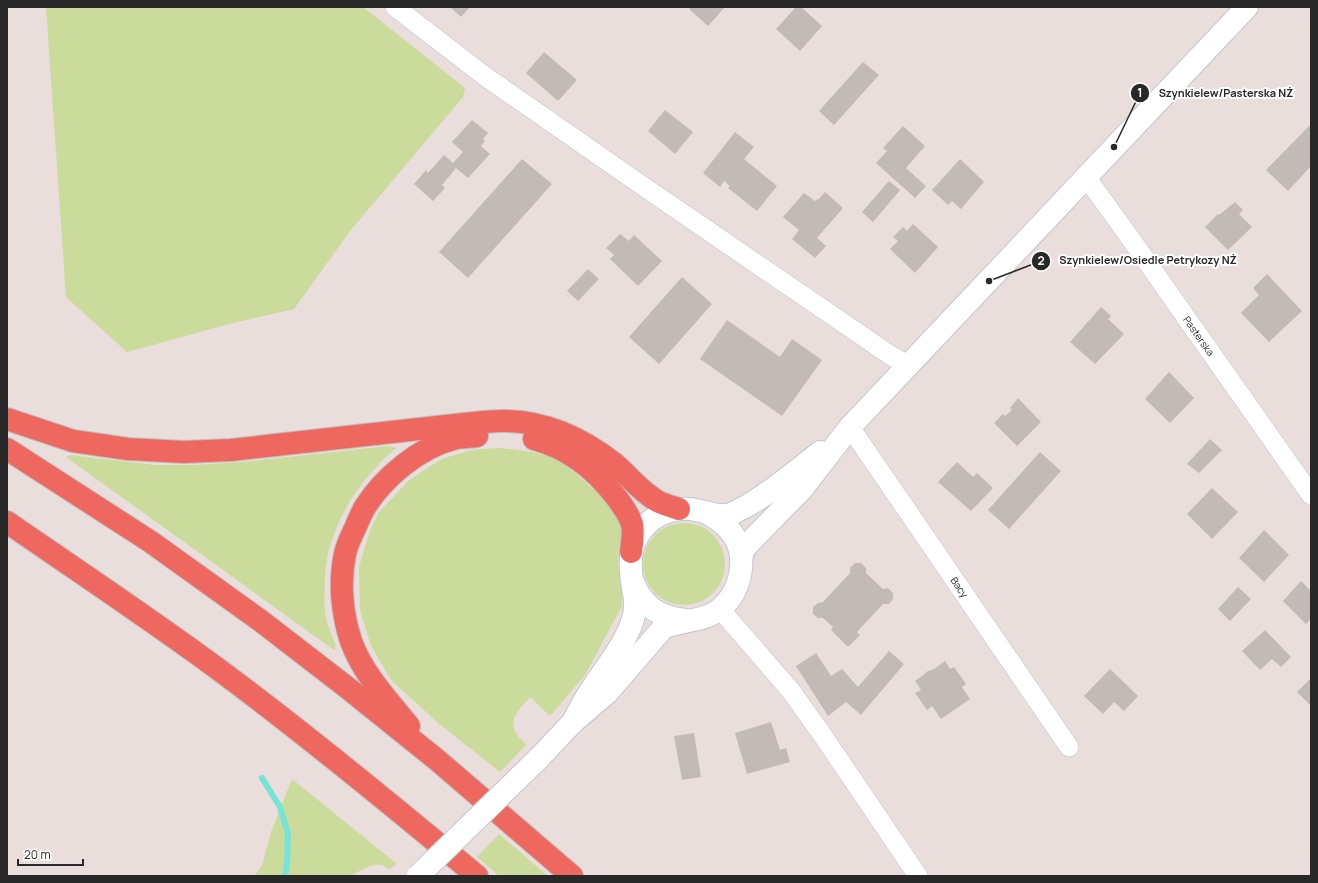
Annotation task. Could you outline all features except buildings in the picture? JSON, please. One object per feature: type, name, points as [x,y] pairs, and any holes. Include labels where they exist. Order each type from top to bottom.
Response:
[{"type":"highway","points":[[7,419],[73,441],[128,449],[184,452],[231,450],[471,423],[500,421],[524,422],[541,425],[562,432],[584,443],[616,465],[642,491],[660,503],[679,509]]},
{"type":"highway","points":[[436,759],[371,679],[360,663],[351,640],[342,598],[345,554],[351,536],[365,507],[396,470],[410,459],[426,450],[452,439],[494,434],[523,436],[546,442],[561,448],[577,458],[595,473],[612,491],[632,524],[633,536],[631,552]]},
{"type":"highway","points":[[7,449],[151,542],[261,621],[436,759],[572,876]]},
{"type":"highway","points":[[7,522],[217,668],[305,735],[477,876]]},
{"type":"main road","points":[[741,559],[747,544],[802,489],[850,427],[1247,7]]},
{"type":"main road","points":[[709,514],[731,514],[755,501],[779,485],[850,427]]},
{"type":"main road","points":[[418,876],[539,758],[573,722],[607,693],[663,628],[672,624],[705,617],[720,609],[730,599],[737,587],[741,573],[741,559],[739,548],[734,537],[727,527],[719,520],[709,514],[694,509],[679,509],[662,514],[648,523],[638,536],[631,552],[630,566],[635,608],[634,616],[626,635],[613,658],[588,694],[573,722]]},
{"type":"main road","points":[[632,580],[638,593],[647,605],[659,614],[673,619],[688,621]]},
{"type":"street","points":[[395,7],[486,77],[890,355],[909,366]]},
{"type":"street","name":"Pasterska","points":[[1086,177],[1311,495]]},
{"type":"street","name":"Bacy","points":[[850,427],[1069,747]]},
{"type":"street","points":[[720,609],[791,691],[918,876]]},
{"type":"green space","points":[[46,7],[363,7],[465,88],[463,97],[350,231],[294,309],[233,323],[127,352],[66,297]]},
{"type":"green space","points":[[388,446],[396,448],[372,471],[352,498],[337,527],[331,543],[325,568],[324,604],[327,623],[336,646],[334,650],[66,457],[69,455],[155,465],[194,465],[242,462]]},
{"type":"green space","points":[[498,448],[533,452],[559,461],[593,489],[601,487],[622,522],[622,543],[618,565],[622,586],[622,606],[585,675],[550,716],[530,697],[520,709],[514,718],[513,723],[517,734],[526,745],[500,772],[438,723],[392,681],[371,646],[360,610],[359,567],[370,530],[379,512],[408,481],[442,459],[471,450]]},
{"type":"green space","points":[[684,523],[700,526],[713,535],[722,548],[725,564],[722,580],[713,593],[700,602],[684,605],[668,602],[655,593],[646,580],[643,564],[646,548],[655,535],[668,526]]},
{"type":"green space","points":[[292,779],[397,864],[389,869],[382,865],[373,865],[351,876],[254,876],[262,866],[271,832]]},
{"type":"green space","points":[[499,834],[548,876],[499,876],[477,857]]},
{"type":"waterway","points":[[262,778],[280,807],[288,834],[285,876]]},
{"type":"place","name":"Szynkielew/Pasterska NŻ","points":[[1114,147]]},
{"type":"place","name":"Szynkielew/Osiedle Petrykozy NŻ","points":[[989,281]]}]
